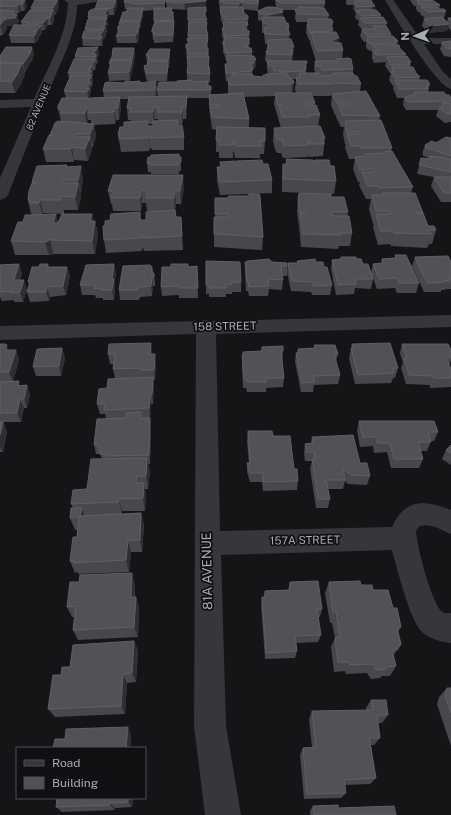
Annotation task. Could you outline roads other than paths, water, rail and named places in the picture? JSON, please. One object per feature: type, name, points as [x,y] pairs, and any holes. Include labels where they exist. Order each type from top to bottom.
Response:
[{"type":"street","points":[[58,1],[102,0]]},
{"type":"street","points":[[389,0],[439,74],[451,86]]},
{"type":"street","name":"82 AVENUE","points":[[0,195],[40,103],[64,42],[72,17],[70,1]]},
{"type":"street","name":"82 AVENUE","points":[[72,17],[91,1]]},
{"type":"street","points":[[416,41],[451,41]]},
{"type":"street","points":[[0,104],[40,103]]},
{"type":"street","name":"158 STREET","points":[[0,333],[206,326],[451,321]]},
{"type":"street","name":"81A AVENUE","points":[[206,326],[210,726],[223,815]]},
{"type":"street","points":[[451,523],[434,515],[414,516],[409,519],[405,525],[403,538],[424,609],[430,620],[441,628],[451,628]]},
{"type":"street","name":"157A STREET","points":[[207,543],[403,538]]}]
